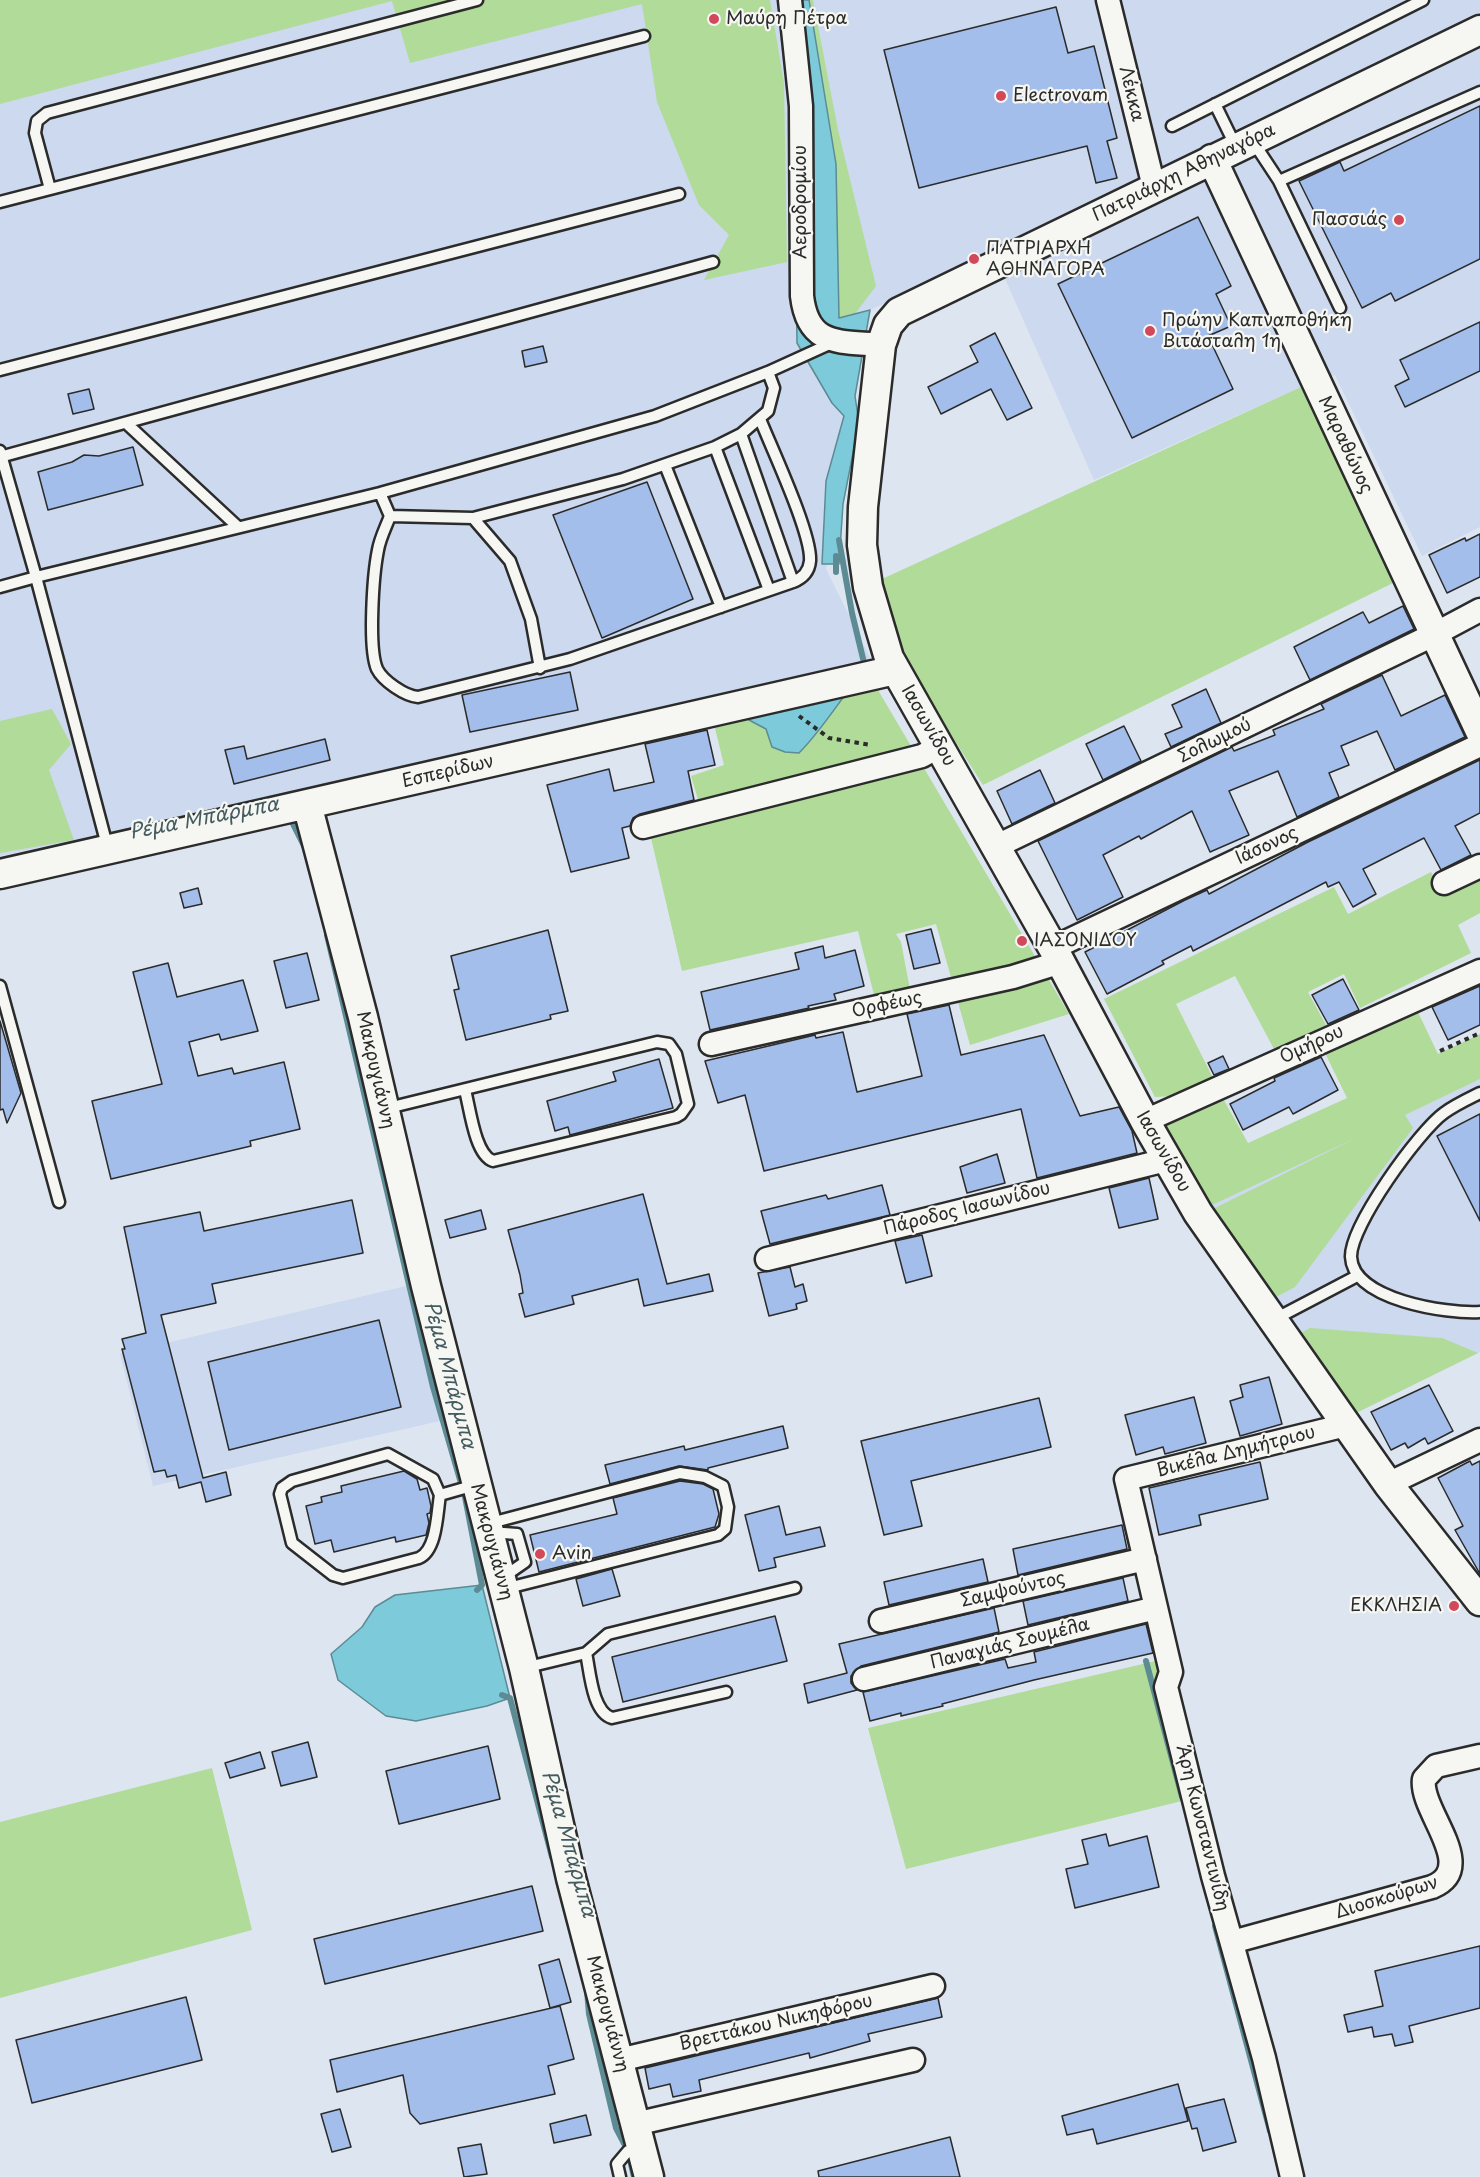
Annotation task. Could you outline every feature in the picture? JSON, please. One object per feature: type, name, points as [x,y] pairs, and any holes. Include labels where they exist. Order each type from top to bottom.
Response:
[{"type":"street","name":"Αεροδρομίου","points":[[790,0],[801,106],[804,317],[812,329],[836,341],[881,345]]},
{"type":"street","name":"Λέκκα","points":[[1108,0],[1154,187]]},
{"type":"street","name":"Πατριάρχη Αθηναγόρα","points":[[895,670],[886,651],[873,607],[864,572],[862,545],[863,507],[881,345],[888,325],[904,308],[1480,30]]},
{"type":"street","name":"Μαραθώνος","points":[[1234,149],[1433,635],[1474,701],[1480,731]]},
{"type":"street","name":"Σολωμού","points":[[997,846],[1433,635],[1480,610]]},
{"type":"street","name":"Εσπερίδων","points":[[0,874],[895,670]]},
{"type":"street","name":"Ιασωνίδου","points":[[895,670],[997,846],[1166,1160],[1198,1213],[1346,1425],[1480,1600]]},
{"type":"street","name":"Ιάσονος","points":[[1057,955],[1480,745]]},
{"type":"street","points":[[643,827],[922,756],[940,746]]},
{"type":"street","name":"Μακρυγιάννη","points":[[311,803],[308,808],[476,1485],[487,1528],[508,1580],[524,1668],[571,1878],[649,2177]]},
{"type":"street","points":[[1444,883],[1480,866]]},
{"type":"street","name":"Ορφέως","points":[[711,1044],[1013,977],[1057,955]]},
{"type":"street","name":"Ομήρου","points":[[1145,1121],[1366,1020],[1480,971]]},
{"type":"street","name":"Πάροδος Ιασωνίδου","points":[[767,1258],[1166,1160]]},
{"type":"street","name":"Βικέλα Δημήτριου","points":[[1126,1479],[1346,1425]]},
{"type":"street","points":[[1389,1484],[1480,1440]]},
{"type":"street","name":"Άρη Κωνσταντινίδη","points":[[1126,1479],[1171,1672],[1166,1687],[1264,2058],[1292,2177]]},
{"type":"street","name":"Σαμψούντος","points":[[881,1621],[1145,1559]]},
{"type":"street","name":"Παναγιάς Σουμέλα","points":[[864,1679],[1156,1608]]},
{"type":"street","name":"Διοσκούρων","points":[[1232,1942],[1432,1887],[1448,1879],[1452,1872],[1452,1863],[1438,1819],[1425,1794],[1424,1779],[1436,1766],[1480,1755]]},
{"type":"street","name":"Βρεττάκου Νικηφόρου","points":[[619,2060],[933,1986]]},
{"type":"street","points":[[635,2124],[914,2060]]},
{"type":"lane","points":[[50,189],[35,126],[41,116],[47,113],[477,0]]},
{"type":"lane","points":[[1172,126],[1423,0]]},
{"type":"lane","points":[[0,202],[644,36]]},
{"type":"lane","points":[[1279,181],[1480,92]]},
{"type":"lane","points":[[1215,104],[1234,149],[1279,181],[1340,308]]},
{"type":"lane","points":[[0,370],[680,194]]},
{"type":"lane","points":[[108,850],[36,577],[0,455],[126,423],[713,262]]},
{"type":"lane","points":[[0,587],[380,493],[655,416],[768,372],[836,341]]},
{"type":"lane","points":[[390,516],[473,518],[612,482],[715,447],[741,434],[760,419],[770,407],[774,388],[768,372]]},
{"type":"lane","points":[[380,493],[390,516],[382,536],[376,562],[373,652],[380,674],[408,695],[418,697],[540,668],[801,578],[809,568],[807,538],[760,419]]},
{"type":"lane","points":[[126,423],[238,527]]},
{"type":"lane","points":[[741,434],[794,582]]},
{"type":"lane","points":[[715,447],[769,590]]},
{"type":"lane","points":[[665,465],[721,607]]},
{"type":"lane","points":[[473,518],[510,561],[531,619],[540,668]]},
{"type":"lane","points":[[0,986],[58,1203]]},
{"type":"lane","points":[[384,1109],[663,1042],[669,1044],[676,1053],[688,1104],[676,1117],[493,1161],[487,1159],[480,1150],[465,1090]]},
{"type":"lane","points":[[1480,1093],[1443,1114],[1412,1147],[1363,1219],[1351,1257],[1357,1276],[1365,1285],[1397,1300],[1463,1313],[1480,1312]]},
{"type":"lane","points":[[1273,1320],[1357,1276]]},
{"type":"lane","points":[[388,1454],[433,1479],[440,1495],[430,1546],[426,1554],[419,1558],[343,1578],[333,1575],[292,1543],[280,1494],[282,1488],[292,1481],[388,1454]]},
{"type":"lane","points":[[487,1528],[680,1473],[705,1477],[723,1486],[728,1507],[725,1529],[718,1534],[508,1580]]},
{"type":"lane","points":[[440,1495],[476,1485]]},
{"type":"lane","points":[[524,1668],[586,1653],[608,1634],[795,1588]]},
{"type":"lane","points":[[586,1653],[599,1707],[606,1716],[612,1719],[726,1692]]},
{"type":"lane","points":[[620,2177],[616,2164],[628,2151]]},
{"type":"path","points":[[774,698],[829,738],[876,746]]},
{"type":"path","points":[[1440,1051],[1480,1033]]},
{"type":"shaded area","points":[[0,0],[1480,0],[1480,12],[864,313],[826,569],[875,668],[0,856]]},
{"type":"shaded area","points":[[1480,21],[1480,527],[1422,556],[1335,375],[1301,387],[1094,480],[1003,274]]},
{"type":"shaded area","points":[[1480,1079],[1480,1352],[1356,1413],[1208,1207]]},
{"type":"shaded area","points":[[406,1286],[440,1421],[153,1486],[120,1354]]},
{"type":"green space","points":[[0,0],[770,0],[784,83],[787,262],[704,280],[729,235],[699,205],[657,102],[642,4],[410,63],[392,1],[0,104]]},
{"type":"green space","points":[[779,0],[813,0],[838,130],[876,286],[851,319],[835,321]]},
{"type":"green space","points":[[1301,387],[1397,581],[983,785],[902,658],[882,579]]},
{"type":"green space","points":[[875,685],[1069,1014],[970,1045],[936,924],[896,934],[901,942],[912,1000],[877,1007],[858,931],[682,971],[648,825],[702,813],[691,776],[724,765],[714,724]]},
{"type":"green space","points":[[52,709],[71,744],[49,770],[74,840],[0,853],[0,721]]},
{"type":"green space","points":[[1480,871],[1480,913],[1458,925],[1471,953],[1360,1008],[1344,974],[1308,992],[1326,1025],[1274,1049],[1235,976],[1176,1004],[1215,1082],[1175,1096],[1155,1097],[1104,999],[1334,887],[1348,914],[1431,872],[1440,890]]},
{"type":"green space","points":[[1415,1006],[1438,1054],[1480,1034],[1480,1079],[1405,1115],[1413,1128],[1295,1287],[1274,1298],[1211,1210],[1360,1136],[1208,1207],[1162,1119],[1221,1095],[1248,1143],[1347,1098],[1323,1049]]},
{"type":"green space","points":[[1310,1328],[1442,1338],[1478,1353],[1356,1413],[1299,1334]]},
{"type":"green space","points":[[1160,1660],[1194,1798],[906,1869],[868,1728]]},
{"type":"green space","points":[[212,1768],[252,1930],[0,1998],[0,1822]]},
{"type":"water","points":[[783,0],[809,0],[836,164],[839,318],[870,310],[855,396],[859,423],[843,504],[839,564],[822,564],[826,481],[844,416],[832,403],[797,343],[793,45]]},
{"type":"water","points":[[854,683],[821,728],[799,753],[785,752],[772,747],[766,729],[749,720],[748,696]]},
{"type":"water","points":[[482,1585],[510,1698],[487,1706],[416,1721],[386,1716],[338,1680],[331,1654],[362,1627],[375,1607],[395,1595]]},
{"type":"building","name":"Electrovam","points":[[1056,7],[1068,53],[1094,46],[1117,138],[1107,141],[1117,178],[1096,183],[1087,146],[919,188],[884,50]]},
{"type":"building","name":"Πασσιάς","points":[[1480,106],[1480,259],[1395,301],[1391,293],[1362,308],[1299,181],[1340,162],[1344,171]]},
{"type":"building","name":"Πρώην Καπναποθήκη Βιτάσταλη 1η","points":[[1198,217],[1231,286],[1216,294],[1231,326],[1208,336],[1233,389],[1132,438],[1058,284]]},
{"type":"building","points":[[1480,322],[1480,371],[1405,407],[1395,386],[1409,379],[1400,360]]},
{"type":"building","points":[[995,333],[1032,408],[1007,420],[991,389],[941,414],[928,387],[978,362],[970,346]]},
{"type":"building","points":[[543,346],[547,362],[525,367],[522,351]]},
{"type":"building","points":[[89,389],[94,409],[73,414],[68,394]]},
{"type":"building","points":[[133,447],[143,485],[48,510],[38,472],[72,462],[84,455],[99,456]]},
{"type":"building","points":[[647,482],[693,599],[602,638],[553,515]]},
{"type":"building","points":[[1480,534],[1480,577],[1447,593],[1429,555],[1465,538],[1466,541]]},
{"type":"building","points":[[1403,606],[1414,629],[1310,680],[1294,647],[1363,612],[1369,623]]},
{"type":"building","points":[[570,672],[578,710],[470,732],[462,695]]},
{"type":"building","points":[[1382,675],[1401,716],[1445,695],[1465,737],[1395,770],[1377,731],[1341,746],[1349,765],[1329,773],[1339,797],[1297,817],[1278,771],[1229,791],[1249,835],[1210,852],[1192,811],[1141,839],[1139,836],[1103,855],[1123,897],[1077,920],[1038,841],[1232,747],[1234,751],[1275,735],[1273,730],[1324,709],[1321,704]]},
{"type":"building","points":[[1206,689],[1221,723],[1171,747],[1165,734],[1182,727],[1172,705]]},
{"type":"building","points":[[1124,726],[1141,761],[1103,780],[1086,744]]},
{"type":"building","points":[[707,730],[715,765],[688,771],[694,800],[640,814],[633,818],[630,826],[622,828],[629,858],[571,872],[547,785],[609,769],[614,791],[654,782],[645,744]]},
{"type":"building","points":[[325,739],[330,760],[234,784],[225,750],[244,746],[247,759]]},
{"type":"building","points":[[1480,760],[1480,813],[1455,826],[1471,855],[1441,870],[1424,838],[1363,869],[1376,894],[1353,907],[1339,882],[1328,887],[1326,882],[1193,951],[1191,946],[1162,961],[1164,964],[1107,994],[1085,952],[1185,900],[1207,890],[1209,894],[1308,842]]},
{"type":"building","points":[[1040,770],[1055,803],[1012,824],[997,791]]},
{"type":"building","points":[[198,888],[202,904],[184,908],[180,893]]},
{"type":"building","points":[[931,929],[940,963],[914,969],[906,935]]},
{"type":"building","points":[[548,930],[568,1011],[550,1015],[551,1019],[466,1040],[454,990],[459,989],[451,956]]},
{"type":"building","points":[[823,946],[825,958],[855,950],[864,986],[834,994],[836,1000],[808,1006],[809,1008],[710,1030],[701,992],[799,969],[795,953]]},
{"type":"building","points":[[307,953],[319,1000],[286,1008],[274,961]]},
{"type":"building","points":[[168,963],[177,997],[243,980],[258,1031],[221,1040],[219,1034],[189,1042],[198,1076],[232,1068],[234,1074],[284,1062],[300,1129],[250,1141],[251,1146],[111,1179],[92,1101],[162,1084],[133,972]]},
{"type":"building","points":[[1343,979],[1359,1010],[1328,1024],[1312,995]]},
{"type":"building","points":[[1480,986],[1480,1025],[1448,1040],[1432,1007]]},
{"type":"building","points":[[949,1005],[961,1055],[1044,1035],[1080,1116],[1119,1107],[1132,1131],[1137,1153],[1037,1178],[1021,1109],[764,1171],[745,1095],[718,1103],[705,1061],[815,1035],[816,1038],[843,1032],[857,1092],[922,1076],[907,1014]]},
{"type":"building","points":[[0,1021],[21,1093],[7,1123],[3,1109],[0,1110]]},
{"type":"building","points":[[1223,1056],[1229,1069],[1214,1075],[1208,1063]]},
{"type":"building","points":[[1321,1057],[1338,1090],[1293,1114],[1289,1107],[1243,1130],[1230,1104],[1275,1081],[1274,1078]]},
{"type":"building","points":[[659,1059],[673,1108],[570,1135],[568,1127],[555,1131],[547,1101],[616,1081],[613,1072]]},
{"type":"building","points":[[1480,1114],[1480,1221],[1437,1136]]},
{"type":"building","points":[[997,1154],[1005,1183],[967,1193],[960,1167]]},
{"type":"building","points":[[1149,1178],[1158,1219],[1119,1228],[1109,1188]]},
{"type":"building","points":[[882,1185],[890,1215],[770,1244],[761,1211],[826,1195],[828,1199]]},
{"type":"building","points":[[643,1194],[667,1284],[709,1274],[713,1291],[644,1306],[638,1279],[572,1296],[574,1304],[525,1317],[519,1294],[523,1293],[520,1275],[508,1230]]},
{"type":"building","points":[[352,1200],[363,1253],[212,1284],[216,1303],[161,1315],[203,1478],[226,1472],[231,1495],[206,1502],[201,1482],[179,1488],[176,1475],[167,1477],[165,1470],[154,1472],[122,1349],[125,1349],[122,1339],[146,1333],[124,1227],[200,1212],[204,1231]]},
{"type":"building","points":[[481,1210],[486,1229],[450,1238],[445,1220]]},
{"type":"building","points":[[922,1235],[932,1276],[906,1283],[895,1241]]},
{"type":"building","points":[[790,1267],[795,1287],[803,1284],[807,1301],[796,1304],[797,1309],[769,1316],[758,1273]]},
{"type":"building","points":[[379,1320],[401,1407],[229,1450],[208,1362]]},
{"type":"building","points":[[1269,1377],[1282,1424],[1240,1436],[1230,1401],[1243,1397],[1240,1385]]},
{"type":"building","points":[[1429,1385],[1453,1431],[1428,1444],[1425,1438],[1408,1448],[1405,1443],[1391,1450],[1371,1412]]},
{"type":"building","points":[[1194,1397],[1206,1443],[1165,1454],[1163,1447],[1136,1455],[1125,1415]]},
{"type":"building","points":[[1039,1398],[1051,1447],[911,1481],[922,1526],[884,1535],[861,1441]]},
{"type":"building","points":[[783,1426],[788,1448],[708,1468],[708,1470],[679,1466],[610,1484],[605,1465],[684,1446],[685,1450]]},
{"type":"building","points":[[1470,1461],[1472,1465],[1480,1461],[1480,1574],[1455,1530],[1463,1526],[1438,1478]]},
{"type":"building","points":[[1260,1462],[1268,1499],[1199,1515],[1201,1525],[1159,1535],[1149,1488]]},
{"type":"building","points":[[404,1471],[417,1479],[420,1490],[427,1488],[431,1506],[430,1513],[427,1514],[429,1523],[426,1535],[396,1542],[395,1537],[334,1552],[331,1540],[315,1544],[306,1506],[322,1502],[321,1497],[342,1492],[341,1486]]},
{"type":"building","points":[[680,1481],[703,1484],[713,1489],[719,1514],[715,1527],[539,1572],[530,1535],[617,1514],[613,1498]]},
{"type":"building","points":[[779,1506],[786,1535],[820,1527],[825,1546],[774,1558],[776,1567],[759,1571],[745,1515]]},
{"type":"building","points":[[1122,1525],[1127,1549],[1018,1575],[1013,1549]]},
{"type":"building","points":[[983,1559],[988,1582],[889,1605],[884,1582]]},
{"type":"building","points":[[612,1569],[620,1596],[583,1606],[576,1579]]},
{"type":"building","points":[[1123,1578],[1128,1601],[1028,1625],[1023,1601]]},
{"type":"building","points":[[994,1608],[999,1632],[861,1666],[851,1676],[851,1683],[857,1690],[808,1703],[804,1684],[847,1673],[839,1644]]},
{"type":"building","points":[[775,1616],[787,1661],[623,1702],[612,1657]]},
{"type":"building","points":[[1146,1624],[1153,1653],[1034,1680],[942,1704],[943,1706],[870,1721],[863,1692],[1005,1659],[1008,1668],[1036,1662],[1034,1652]]},
{"type":"building","points":[[308,1742],[317,1777],[281,1786],[272,1752]]},
{"type":"building","points":[[488,1746],[500,1799],[399,1824],[386,1771]]},
{"type":"building","points":[[260,1752],[265,1768],[230,1778],[225,1763]]},
{"type":"building","points":[[1106,1834],[1109,1846],[1147,1836],[1159,1887],[1075,1908],[1066,1869],[1088,1864],[1082,1840]]},
{"type":"building","points":[[532,1886],[543,1931],[325,1984],[314,1939]]},
{"type":"building","points":[[1480,1946],[1480,2008],[1409,2026],[1413,2042],[1395,2046],[1392,2034],[1374,2037],[1372,2027],[1348,2032],[1344,2015],[1383,2006],[1375,1971]]},
{"type":"building","points":[[559,1959],[571,2002],[550,2008],[539,1965]]},
{"type":"building","points":[[186,1997],[202,2060],[32,2103],[16,2040]]},
{"type":"building","points":[[938,1998],[942,2017],[868,2034],[870,2041],[810,2058],[809,2053],[699,2080],[701,2091],[673,2097],[670,2084],[649,2089],[645,2068]]},
{"type":"building","points":[[560,2006],[574,2059],[548,2066],[555,2094],[420,2124],[410,2113],[403,2075],[337,2092],[330,2060]]},
{"type":"building","points":[[1178,2084],[1188,2121],[1097,2144],[1093,2129],[1067,2135],[1062,2116]]},
{"type":"building","points":[[1224,2099],[1236,2142],[1203,2151],[1197,2128],[1192,2129],[1186,2108]]},
{"type":"building","points":[[340,2109],[351,2147],[332,2152],[321,2114]]},
{"type":"building","points":[[586,2115],[591,2135],[554,2143],[550,2124]]},
{"type":"building","points":[[950,2137],[960,2177],[819,2177],[818,2171]]},
{"type":"building","points":[[481,2144],[487,2174],[464,2177],[458,2148]]},
{"type":"waterway","points":[[839,540],[852,613],[866,671]]},
{"type":"waterway","points":[[836,556],[836,572]]},
{"type":"waterway","name":"Ρέμα Μπάρμπα","points":[[289,816],[306,850]]},
{"type":"waterway","name":"Ρέμα Μπάρμπα","points":[[327,935],[433,1387],[465,1497],[482,1585],[477,1590]]},
{"type":"waterway","points":[[1146,1661],[1182,1797]]},
{"type":"waterway","name":"Ρέμα Μπάρμπα","points":[[502,1695],[510,1698],[552,1857]]},
{"type":"waterway","points":[[1215,1926],[1270,2131]]},
{"type":"waterway","name":"Ρέμα Μπάρμπα","points":[[587,1991],[589,2014],[616,2128],[628,2151],[634,2177]]},
{"type":"place","name":"Μαύρη Πέτρα","points":[[714,19]]},
{"type":"place","name":"Electrovam","points":[[1001,96]]},
{"type":"place","name":"Πασσιάς","points":[[1399,220]]},
{"type":"place","name":"ΠΑΤΡΙΑΡΧΗ ΑΘΗΝΑΓΟΡΑ","points":[[974,259]]},
{"type":"place","name":"Πρώην Καπναποθήκη Βιτάσταλη 1η","points":[[1150,331]]},
{"type":"place","name":"ΙΑΣΟΝΙΔΟΥ","points":[[1022,941]]},
{"type":"place","name":"Avin","points":[[540,1554]]},
{"type":"place","name":"ΕΚΚΛΗΣΙΑ","points":[[1454,1606]]}]
